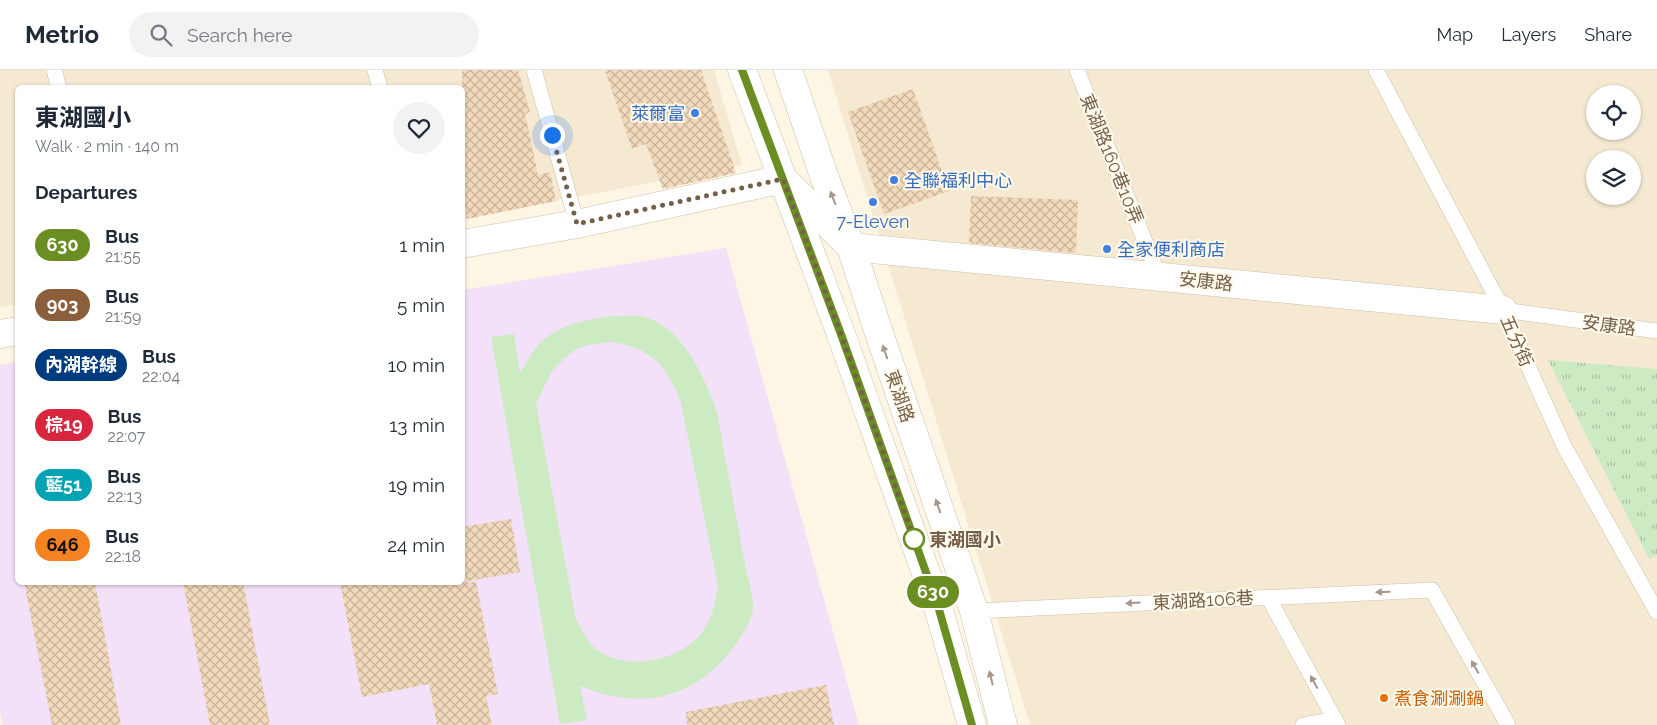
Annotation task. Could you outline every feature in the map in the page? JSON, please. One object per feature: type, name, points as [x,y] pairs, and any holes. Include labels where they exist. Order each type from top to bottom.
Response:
[{"type":"street","name":"東湖路","points":[[742,70],[842,337],[938,606],[972,725]]},
{"type":"street","name":"東湖路","points":[[788,70],[824,176],[851,247],[974,611],[1003,725]]},
{"type":"street","points":[[465,243],[577,224],[783,179],[851,247]]},
{"type":"street","name":"安康路","points":[[851,247],[1503,310]]},
{"type":"street","points":[[0,334],[15,332]]},
{"type":"lane","points":[[54,70],[58,85]]},
{"type":"lane","points":[[375,70],[379,85]]},
{"type":"lane","points":[[534,70],[577,224]]},
{"type":"lane","name":"東湖路160巷10弄","points":[[1077,70],[1159,277]]},
{"type":"lane","name":"五分街","points":[[1376,70],[1503,310],[1564,446],[1657,612]]},
{"type":"lane","name":"安康路","points":[[1503,310],[1657,331]]},
{"type":"lane","name":"東湖路106巷","points":[[974,611],[1432,590],[1508,725]]},
{"type":"lane","points":[[1268,597],[1336,722],[1303,725]]},
{"type":"shaded area","points":[[0,70],[714,70],[742,165],[465,219],[465,85],[15,85],[15,304],[0,307]]},
{"type":"shaded area","points":[[828,70],[1657,70],[1657,725],[1030,725]]},
{"type":"shaded area","points":[[726,248],[859,725],[3,725],[0,712],[0,365],[15,362],[15,585],[465,585],[465,290]]},
{"type":"green space","points":[[640,316],[655,321],[668,329],[679,340],[698,368],[717,412],[752,594],[753,609],[742,636],[716,667],[700,680],[682,690],[663,696],[643,699],[623,698],[580,686],[587,720],[560,724],[491,337],[514,334],[520,373],[532,353],[549,336],[570,325],[605,317]],"holes":[[[612,342],[626,345],[648,354],[664,369],[681,403],[718,585],[710,618],[699,636],[677,652],[664,657],[635,661],[621,660],[608,656],[596,649],[587,639],[576,620],[536,404],[552,371],[576,349],[592,344]]]},
{"type":"green space","points":[[1548,360],[1657,369],[1657,555],[1649,559]]},
{"type":"building","points":[[462,70],[518,70],[530,112],[525,114],[538,175],[550,172],[556,201],[467,219],[465,209],[465,85],[462,85]]},
{"type":"building","points":[[605,70],[701,70],[736,173],[663,189],[646,144],[632,149]]},
{"type":"building","points":[[913,89],[949,191],[884,214],[848,112]]},
{"type":"building","points":[[971,196],[1078,200],[1076,253],[969,243]]},
{"type":"building","points":[[511,519],[520,572],[465,581],[465,527]]},
{"type":"building","points":[[465,582],[476,582],[498,694],[486,696],[492,725],[437,725],[429,684],[362,697],[341,585],[465,585]]},
{"type":"building","points":[[25,585],[96,585],[121,725],[52,725]]},
{"type":"building","points":[[184,585],[244,585],[270,725],[210,725]]},
{"type":"building","points":[[826,685],[834,725],[687,725],[686,712]]},
{"type":"bus line","name":"630","points":[[742,70],[842,337],[938,606],[972,725]]},
{"type":"place","name":"萊爾富","points":[[695,113]]},
{"type":"place","name":"全聯福利中心","points":[[894,180]]},
{"type":"place","name":"7-Eleven","points":[[873,202]]},
{"type":"place","name":"全家便利商店","points":[[1107,249]]},
{"type":"place","name":"東湖國小","points":[[914,539]]},
{"type":"place","name":"煮食涮涮鍋","points":[[1384,698]]},
{"type":"route","points":[[552,135],[577,224],[783,179],[914,539]]}]
